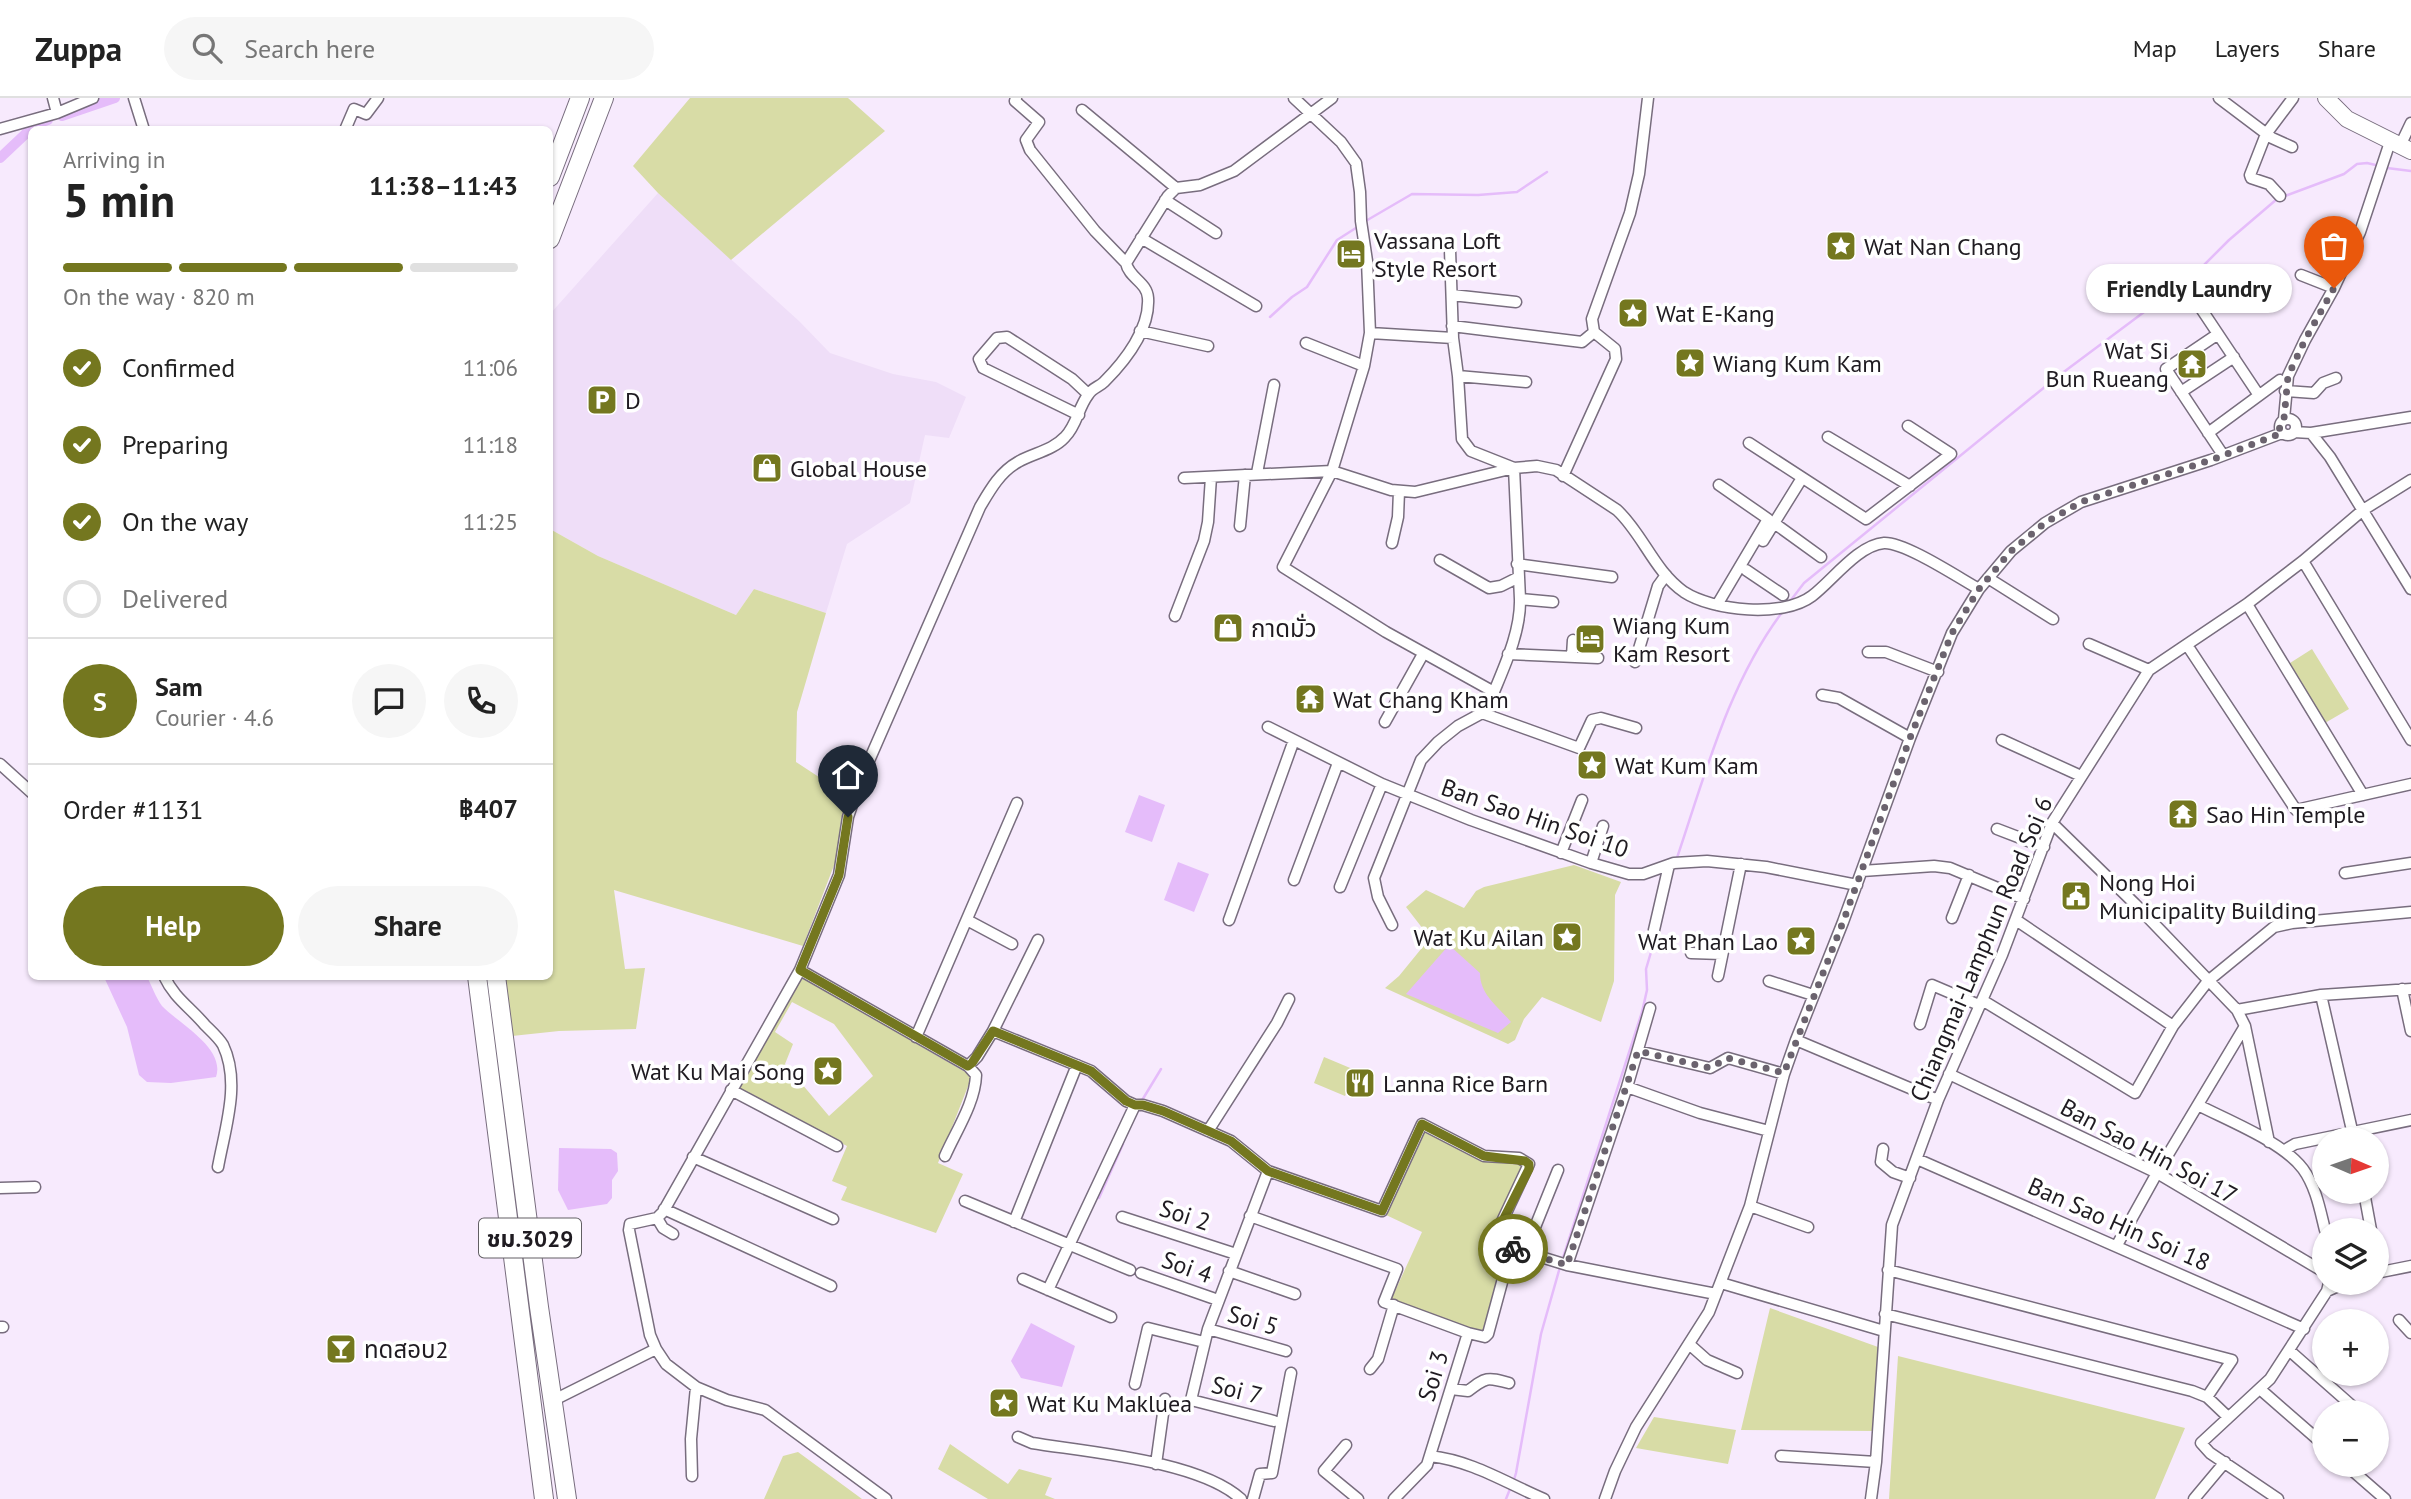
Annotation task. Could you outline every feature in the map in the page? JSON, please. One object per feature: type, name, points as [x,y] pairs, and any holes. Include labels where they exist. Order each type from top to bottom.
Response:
[{"type":"main road","points":[[553,169],[580,98]]},
{"type":"main road","points":[[553,231],[604,98]]},
{"type":"main road","name":"ชม.3029","points":[[478,980],[544,1499]]},
{"type":"main road","name":"ชม.3029","points":[[497,980],[567,1499]]},
{"type":"street","points":[[53,98],[57,113]]},
{"type":"street","points":[[0,129],[57,113],[93,98]]},
{"type":"street","points":[[347,126],[354,109],[366,114],[378,98]]},
{"type":"street","points":[[673,1234],[663,1228],[661,1214],[800,970],[839,875],[848,817],[861,779],[980,507],[1001,475],[1017,462],[1067,436],[1088,394],[1102,384],[1128,354],[1147,316],[1148,293],[1130,273],[1126,263],[1095,230],[1030,150],[1026,140],[1040,122],[1015,101],[1016,98]]},
{"type":"street","points":[[1294,98],[1341,142],[1356,163],[1368,270],[1370,333],[1364,366],[1332,471],[1283,567],[1423,654],[1494,692]]},
{"type":"street","points":[[1126,263],[1176,188],[1200,185],[1234,171],[1332,98]]},
{"type":"street","points":[[1563,476],[1616,359],[1615,349],[1594,332],[1592,318],[1630,213],[1637,182],[1648,98]]},
{"type":"street","points":[[2219,98],[2266,134],[2292,147]]},
{"type":"street","points":[[2280,196],[2269,184],[2250,176],[2266,134],[2293,98]]},
{"type":"street","points":[[2326,98],[2347,119],[2397,147]]},
{"type":"street","points":[[135,100],[143,126]]},
{"type":"street","points":[[1082,110],[1176,188]]},
{"type":"street","points":[[2282,433],[2280,424],[2284,419],[2288,376],[2360,232],[2379,170],[2411,123]]},
{"type":"street","points":[[1166,200],[1216,233]]},
{"type":"street","points":[[1141,238],[1256,306]]},
{"type":"street","points":[[1450,250],[1452,326],[1462,439],[1471,451],[1514,468]]},
{"type":"street","points":[[2301,275],[2334,288]]},
{"type":"street","points":[[1452,295],[1516,302]]},
{"type":"street","points":[[2196,301],[2258,394]]},
{"type":"street","points":[[1452,326],[1582,342],[1594,332]]},
{"type":"street","points":[[1140,331],[1208,346]]},
{"type":"street","points":[[1370,333],[1453,338]]},
{"type":"street","points":[[2218,334],[2166,369],[2223,455]]},
{"type":"street","points":[[1079,415],[982,368],[979,359],[997,338],[1007,337],[1072,379],[1088,394]]},
{"type":"street","points":[[1306,343],[1364,366]]},
{"type":"street","points":[[2181,392],[2234,357]]},
{"type":"street","points":[[1458,376],[1526,382]]},
{"type":"street","points":[[2285,391],[2314,393],[2323,383],[2336,378]]},
{"type":"street","points":[[2208,433],[2280,380]]},
{"type":"street","points":[[1257,473],[1274,385]]},
{"type":"street","points":[[1605,1499],[1636,1427],[1709,1312],[1721,1283],[1750,1206],[1784,1073],[1796,1040],[1952,633],[1979,589],[2011,551],[2045,523],[2081,502],[2282,433],[2311,433],[2411,417]]},
{"type":"street","points":[[2284,419],[2291,419],[2295,423],[2294,432]]},
{"type":"street","points":[[1749,443],[1866,519],[1951,454],[1908,426]]},
{"type":"street","points":[[2311,433],[2330,457],[2411,589]]},
{"type":"street","points":[[1828,437],[1910,486]]},
{"type":"street","points":[[1184,478],[1332,471],[1399,491],[1415,492],[1514,468],[1544,467],[1556,470],[1626,518],[1674,584],[1696,598],[1721,606],[1750,609],[1785,603],[1800,604],[1814,595],[1864,550],[1883,543],[1903,547],[1979,589]]},
{"type":"street","points":[[1392,925],[1373,884],[1374,878],[1421,760],[1428,750],[1458,726],[1482,713],[1489,704],[1521,615],[1514,468]]},
{"type":"street","points":[[1240,526],[1245,475]]},
{"type":"street","points":[[1175,616],[1209,522],[1211,477]]},
{"type":"street","points":[[1721,606],[1802,478]]},
{"type":"street","name":"Chiangmai-Lamphun Road Soi 6","points":[[1871,1499],[1876,1462],[1892,1225],[1938,1100],[2016,920],[2052,824],[2149,670],[2247,604],[2363,510],[2411,480]]},
{"type":"street","points":[[1718,485],[1768,519],[1721,606]]},
{"type":"street","points":[[1392,543],[1398,517],[1399,491]]},
{"type":"street","points":[[1774,523],[1821,557]]},
{"type":"street","points":[[1440,560],[1489,588],[1501,586],[1518,577]]},
{"type":"street","points":[[2303,561],[2411,740]]},
{"type":"street","points":[[1517,564],[1612,577]]},
{"type":"street","points":[[1746,570],[1785,603]]},
{"type":"street","points":[[1635,662],[1658,586],[1665,575]]},
{"type":"street","points":[[1988,578],[2053,620]]},
{"type":"street","points":[[1520,599],[1553,602]]},
{"type":"street","points":[[2247,604],[2363,795]]},
{"type":"street","points":[[1572,656],[1573,640]]},
{"type":"street","points":[[2089,644],[2149,670]]},
{"type":"street","points":[[2187,645],[2296,810],[2411,784]]},
{"type":"street","points":[[1868,652],[1886,652],[1938,672]]},
{"type":"street","points":[[1385,722],[1423,654]]},
{"type":"street","points":[[1508,654],[1598,658]]},
{"type":"street","points":[[1822,695],[1839,698],[1910,738]]},
{"type":"street","points":[[1482,713],[1578,748],[1592,720],[1601,718],[1636,728]]},
{"type":"street","name":"Ban Sao Hin Soi 10","points":[[1268,727],[1407,794],[1591,863],[1636,875],[1674,864],[1741,864],[1857,885]]},
{"type":"street","points":[[1229,920],[1294,740]]},
{"type":"street","points":[[2002,740],[2081,776]]},
{"type":"street","points":[[1294,880],[1338,763]]},
{"type":"street","points":[[0,764],[28,789]]},
{"type":"street","points":[[1340,887],[1382,783]]},
{"type":"street","points":[[1561,853],[1582,800]]},
{"type":"street","points":[[916,1037],[1017,803]]},
{"type":"street","points":[[2052,824],[2135,904],[2237,1010],[2245,1026],[2269,1142]]},
{"type":"street","points":[[1591,863],[1603,826]]},
{"type":"street","points":[[1997,828],[2044,847]]},
{"type":"street","points":[[2345,873],[2411,863]]},
{"type":"street","points":[[1654,930],[1674,864]]},
{"type":"street","points":[[1718,976],[1741,864]]},
{"type":"street","points":[[1862,871],[1934,866],[1950,868],[2024,899]]},
{"type":"street","points":[[1952,918],[1969,875]]},
{"type":"street","points":[[1920,1024],[1931,985],[1980,1002],[2135,1093],[2173,1026],[2208,981],[2274,927],[2411,912]]},
{"type":"street","points":[[967,920],[1012,944]]},
{"type":"street","points":[[2016,920],[2173,1026]]},
{"type":"street","points":[[968,1066],[993,1031],[1038,940]]},
{"type":"street","points":[[1691,953],[1723,954]]},
{"type":"street","points":[[800,970],[968,1066],[976,1075],[968,1106],[945,1156]]},
{"type":"street","points":[[166,980],[173,994],[222,1044],[231,1072],[230,1101],[218,1167]]},
{"type":"street","points":[[1769,981],[1813,995]]},
{"type":"street","points":[[2237,1010],[2321,995],[2407,989],[2411,1031]]},
{"type":"street","points":[[2321,995],[2351,1127]]},
{"type":"street","points":[[1208,1131],[1289,999]]},
{"type":"street","points":[[1567,1265],[1627,1087],[1650,1009]]},
{"type":"street","points":[[2117,1245],[2245,1026]]},
{"type":"street","points":[[993,1031],[1091,1071],[1126,1101],[1231,1141],[1268,1171],[1382,1211],[1422,1124],[1484,1156],[1518,1158],[1529,1164],[1498,1230],[1497,1242],[1511,1249],[1567,1265],[1716,1294]]},
{"type":"street","points":[[1796,1040],[1938,1100]]},
{"type":"street","points":[[1638,1051],[1710,1068],[1728,1058],[1784,1073]]},
{"type":"street","points":[[1014,1222],[1077,1065]]},
{"type":"street","name":"Ban Sao Hin Soi 17","points":[[1950,1074],[2157,1173],[2312,1265]]},
{"type":"street","points":[[1627,1087],[1700,1113],[1769,1131]]},
{"type":"street","points":[[731,1090],[837,1146]]},
{"type":"street","points":[[1048,1290],[1139,1105]]},
{"type":"street","points":[[2198,1105],[2284,1150],[2305,1171],[2322,1218]]},
{"type":"street","points":[[2386,1127],[2411,1120]]},
{"type":"street","points":[[2284,1150],[2295,1144],[2312,1142]]},
{"type":"street","points":[[1883,1149],[1881,1162],[1893,1172],[1910,1178]]},
{"type":"street","points":[[693,1157],[833,1219]]},
{"type":"street","name":"Ban Sao Hin Soi 18","points":[[1917,1159],[2304,1329]]},
{"type":"street","points":[[1525,1252],[1558,1170]]},
{"type":"street","points":[[1135,1384],[1148,1328],[1204,1342],[1268,1171]]},
{"type":"street","points":[[0,1188],[35,1187]]},
{"type":"street","points":[[965,1201],[1129,1270]]},
{"type":"street","points":[[1750,1206],[1808,1227]]},
{"type":"street","points":[[831,1286],[661,1214],[630,1224],[641,1298],[650,1335],[666,1364],[696,1388],[727,1400],[765,1409],[886,1499]]},
{"type":"street","points":[[1250,1216],[1397,1269],[1384,1302],[1468,1333]]},
{"type":"street","name":"Soi 2","points":[[1122,1217],[1236,1254]]},
{"type":"street","name":"Soi 3","points":[[1394,1499],[1427,1465],[1468,1333],[1485,1336],[1488,1334],[1511,1249]]},
{"type":"street","points":[[2389,1271],[2411,1266]]},
{"type":"street","points":[[1888,1270],[2232,1360],[2207,1396]]},
{"type":"street","points":[[1229,1272],[1295,1294]]},
{"type":"street","name":"Soi 4","points":[[1141,1273],[1218,1300]]},
{"type":"street","points":[[1023,1279],[1111,1317]]},
{"type":"street","points":[[1721,1283],[1884,1331]]},
{"type":"street","points":[[2278,1499],[2204,1448],[2202,1443],[2261,1390],[2290,1352],[2323,1295]]},
{"type":"street","points":[[1370,1369],[1381,1351],[1384,1331],[1394,1305]]},
{"type":"street","points":[[1885,1314],[2192,1391],[2207,1396],[2228,1417]]},
{"type":"street","points":[[2399,1320],[2411,1334]]},
{"type":"street","name":"Soi 5","points":[[1208,1329],[1286,1351]]},
{"type":"street","name":"Soi 7","points":[[1204,1342],[1191,1400],[1274,1421]]},
{"type":"street","points":[[1689,1344],[1707,1360],[1737,1373]]},
{"type":"street","points":[[552,1401],[656,1349]]},
{"type":"street","points":[[2290,1352],[2345,1400]]},
{"type":"street","points":[[1252,1499],[1260,1474],[1272,1474],[1291,1373]]},
{"type":"street","points":[[1451,1389],[1468,1391],[1479,1381],[1488,1378],[1509,1383]]},
{"type":"street","points":[[692,1476],[691,1438],[696,1388]]},
{"type":"street","points":[[2261,1390],[2312,1435]]},
{"type":"street","points":[[1156,1464],[1166,1399]]},
{"type":"street","points":[[1018,1437],[1032,1443],[1156,1464],[1208,1479],[1241,1499]]},
{"type":"street","points":[[1346,1445],[1324,1471],[1358,1499]]},
{"type":"street","points":[[1430,1456],[1451,1458],[1492,1473],[1506,1480],[1520,1493],[1544,1499]]},
{"type":"street","points":[[1782,1456],[1876,1462]]},
{"type":"street","points":[[2194,1499],[2225,1462]]},
{"type":"street","points":[[2360,1477],[2385,1499]]},
{"type":"shaded area","points":[[658,193],[799,321],[830,353],[893,374],[936,382],[966,397],[949,438],[925,435],[910,503],[847,544],[826,613],[754,589],[736,615],[598,556],[553,531],[553,311]]},
{"type":"shaded area","points":[[1139,795],[1165,805],[1152,842],[1125,832]]},
{"type":"shaded area","points":[[1178,862],[1209,874],[1194,912],[1164,900]]},
{"type":"shaded area","points":[[1449,945],[1480,973],[1486,994],[1511,1022],[1498,1033],[1406,994]]},
{"type":"shaded area","points":[[105,980],[148,980],[162,1006],[208,1046],[217,1066],[216,1077],[171,1083],[147,1082],[139,1075],[127,1027]]},
{"type":"shaded area","points":[[559,1148],[611,1149],[617,1153],[618,1171],[612,1180],[612,1198],[607,1204],[568,1210],[558,1190]]},
{"type":"shaded area","points":[[1031,1323],[1075,1346],[1062,1387],[1021,1378],[1011,1361]]},
{"type":"green space","points":[[690,98],[848,98],[885,131],[731,260],[658,193],[633,166]]},
{"type":"green space","points":[[553,531],[598,556],[736,615],[754,589],[826,613],[797,712],[796,762],[848,796],[841,819],[838,855],[803,946],[614,890],[625,969],[645,968],[636,1029],[559,1031],[512,1036],[504,980],[553,980]]},
{"type":"green space","points":[[2312,649],[2349,709],[2325,723],[2290,663]]},
{"type":"green space","points":[[1574,865],[1621,882],[1615,895],[1614,981],[1601,1022],[1542,997],[1524,1019],[1515,1040],[1508,1044],[1385,988],[1399,976],[1430,938],[1406,907],[1426,890],[1464,908],[1476,891],[1484,887]]},
{"type":"green space","points":[[802,977],[972,1076],[938,1163],[963,1174],[936,1233],[841,1200],[847,1187],[832,1181],[847,1146],[738,1089]],"holes":[[[792,1002],[834,1024],[873,1076],[829,1116],[785,1064],[793,1044],[775,1032]]]},
{"type":"green space","points":[[1324,1057],[1355,1070],[1345,1096],[1314,1083]]},
{"type":"green space","points":[[1422,1131],[1483,1160],[1525,1166],[1491,1239],[1507,1251],[1485,1333],[1391,1300],[1422,1232],[1384,1214]]},
{"type":"green space","points":[[1770,1308],[1878,1347],[1874,1431],[1741,1430]]},
{"type":"green space","points":[[1898,1356],[2185,1428],[2155,1499],[1889,1499]]},
{"type":"green space","points":[[1654,1417],[1736,1430],[1728,1464],[1636,1448]]},
{"type":"green space","points":[[950,1444],[1008,1484],[1019,1469],[1052,1478],[1045,1495],[1055,1499],[988,1499],[938,1469]]},
{"type":"green space","points":[[798,1452],[862,1499],[764,1499],[783,1456]]},
{"type":"waterway","points":[[62,116],[115,98]]},
{"type":"waterway","points":[[34,126],[48,120]]},
{"type":"waterway","points":[[0,158],[28,132]]},
{"type":"waterway","points":[[1791,600],[1804,583],[2057,377],[2195,274],[2229,240],[2277,199],[2344,174],[2357,164],[2380,166]]},
{"type":"waterway","points":[[2387,168],[2411,171]]},
{"type":"waterway","points":[[1364,222],[1412,194],[1478,195],[1517,192],[1547,172]]},
{"type":"waterway","points":[[1270,317],[1307,287],[1337,240],[1359,226]]},
{"type":"waterway","points":[[1677,858],[1733,698],[1764,639],[1783,611]]},
{"type":"waterway","points":[[1562,1261],[1642,1012],[1647,990],[1646,969],[1657,932]]},
{"type":"waterway","points":[[1141,1102],[1161,1069]]},
{"type":"waterway","points":[[1099,1198],[1123,1144]]},
{"type":"waterway","points":[[1513,1483],[1541,1334],[1560,1267]]},
{"type":"waterway","points":[[1506,1499],[1510,1489]]},
{"type":"way so far","points":[[1513,1249],[1567,1265],[1638,1051],[1710,1068],[1728,1058],[1784,1073],[1952,633],[1979,589],[2011,551],[2045,523],[2081,502],[2211,460],[2282,433],[2279,427],[2284,419],[2288,376],[2334,288]]},
{"type":"place","name":"Wat Nan Chang","points":[[1841,246]]},
{"type":"place","name":"Vassana Loft Style Resort","points":[[1351,254]]},
{"type":"place","name":"Friendly Laundry","points":[[2334,288]]},
{"type":"place","name":"Wat E-Kang","points":[[1633,313]]},
{"type":"place","name":"Wiang Kum Kam","points":[[1690,363]]},
{"type":"place","name":"Wat Si Bun Rueang","points":[[2192,364]]},
{"type":"place","name":"D","points":[[602,400]]},
{"type":"place","name":"Global House","points":[[767,468]]},
{"type":"place","name":"กาดมั่ว","points":[[1228,628]]},
{"type":"place","name":"Wiang Kum Kam Resort","points":[[1590,639]]},
{"type":"place","name":"Wat Chang Kham","points":[[1310,699]]},
{"type":"place","name":"Wat Kum Kam","points":[[1592,765]]},
{"type":"place","name":"Sao Hin Temple","points":[[2183,814]]},
{"type":"place","name":"Nong Hoi Municipality Building","points":[[2076,896]]},
{"type":"place","name":"Wat Ku Ailan","points":[[1567,937]]},
{"type":"place","name":"Wat Phan Lao","points":[[1801,941]]},
{"type":"place","name":"Wat Ku Mai Song","points":[[828,1071]]},
{"type":"place","name":"Lanna Rice Barn","points":[[1360,1083]]},
{"type":"place","name":"ทดสอบ2","points":[[341,1349]]},
{"type":"place","name":"Wat Ku Makluea","points":[[1004,1403]]},
{"type":"route","points":[[848,817],[839,875],[800,970],[968,1066],[993,1031],[1091,1071],[1126,1101],[1163,1111],[1231,1141],[1268,1171],[1382,1211],[1422,1124],[1484,1156],[1518,1158],[1529,1164],[1529,1169],[1498,1230],[1496,1240],[1499,1244],[1513,1249]]}]
